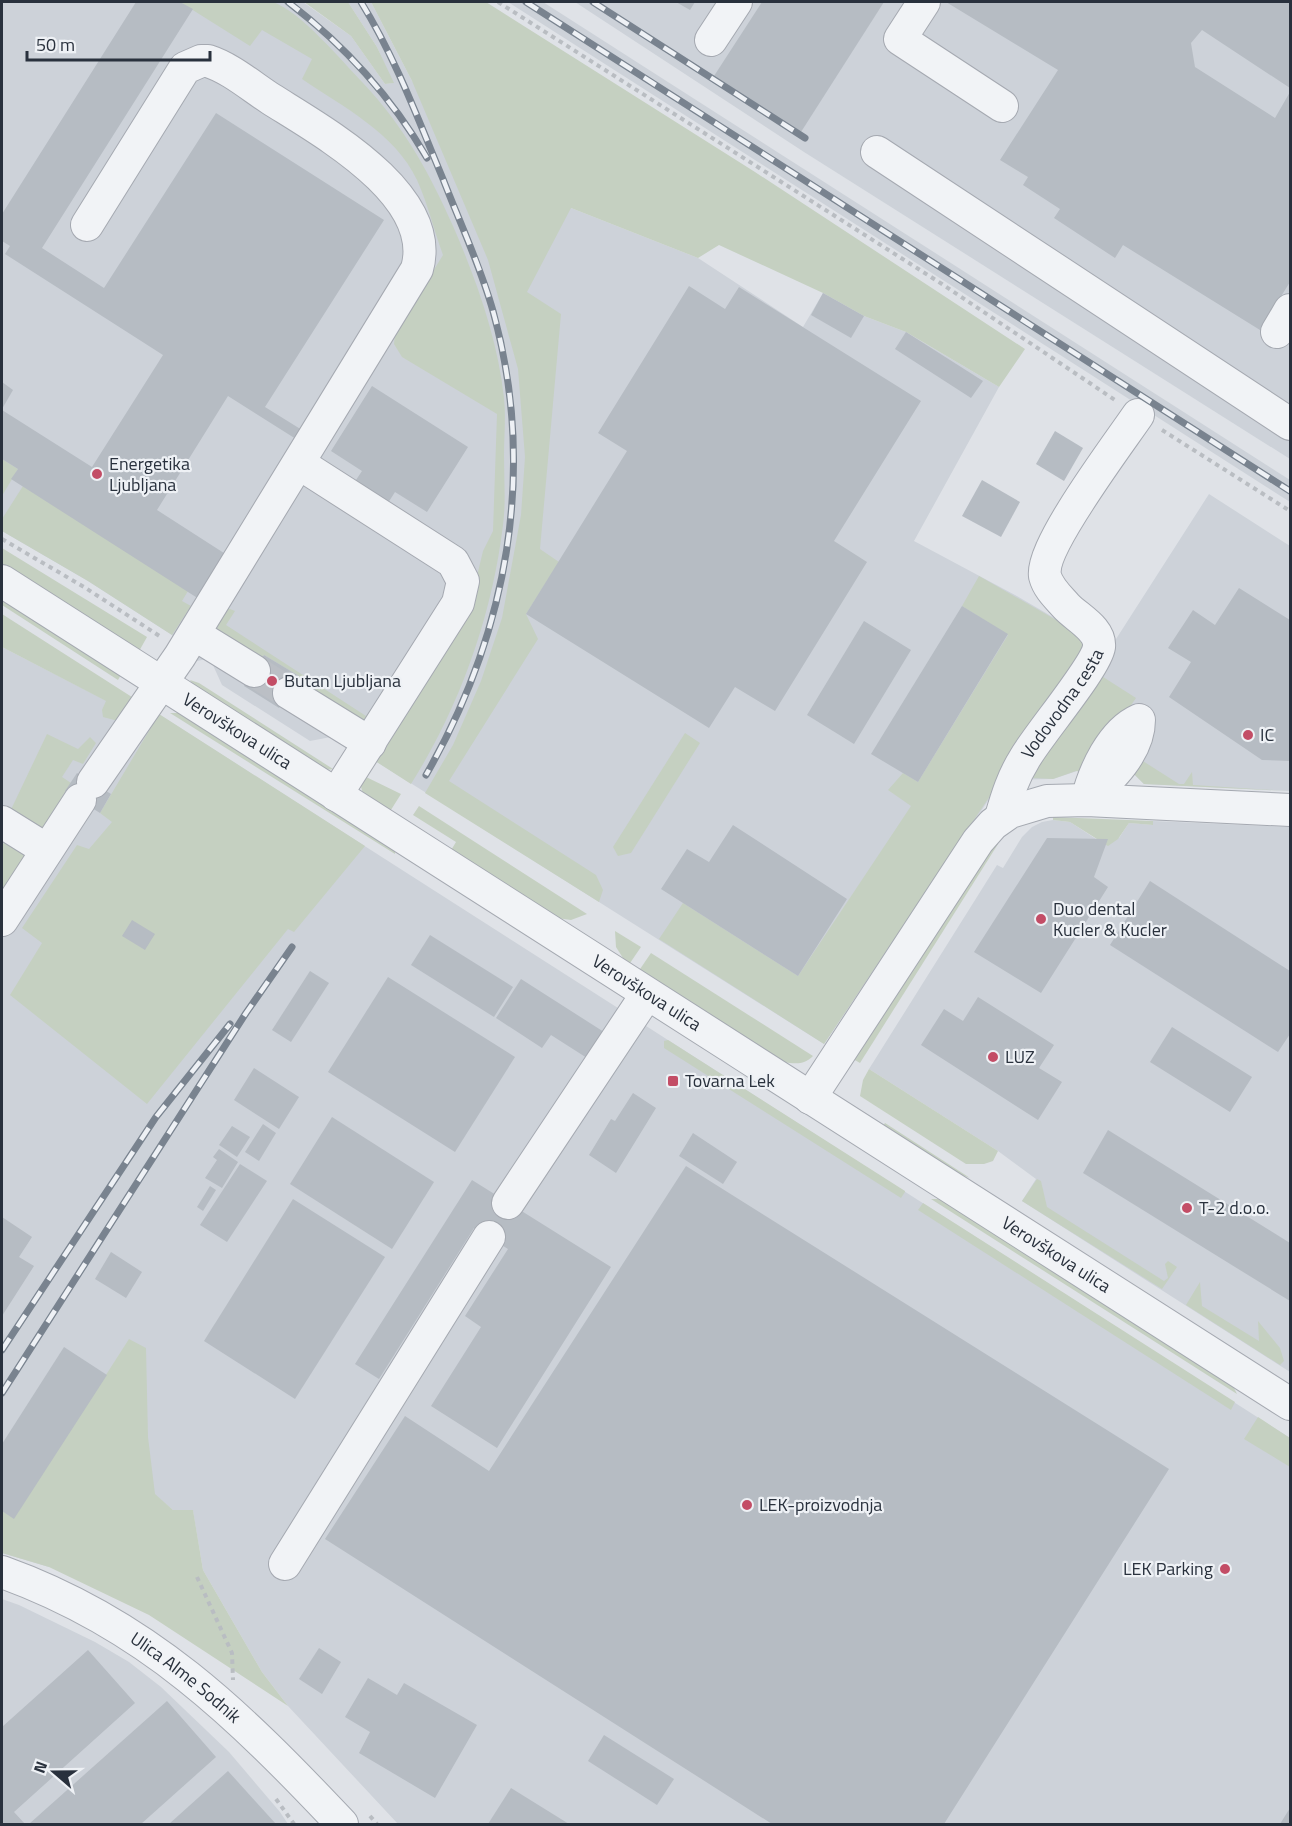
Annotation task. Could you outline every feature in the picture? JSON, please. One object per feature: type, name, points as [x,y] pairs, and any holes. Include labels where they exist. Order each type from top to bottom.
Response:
[{"type":"street","points":[[711,40],[736,2]]},
{"type":"street","points":[[924,2],[900,39],[1002,106]]},
{"type":"street","points":[[2,920],[86,791],[194,634],[300,464],[417,269],[421,243],[414,223],[398,197],[363,163],[330,136],[215,64],[201,61],[185,68],[87,225]]},
{"type":"street","points":[[877,152],[1290,423]]},
{"type":"street","name":"Vodovodna cesta","points":[[1001,817],[1009,787],[1025,757],[1090,666],[1099,647],[1095,632],[1052,590],[1045,576],[1046,562],[1081,497],[1138,415]]},
{"type":"street","points":[[300,464],[453,562],[463,581],[458,603],[336,795]]},
{"type":"street","name":"Verovškova ulica","points":[[2,581],[1290,1404]]},
{"type":"street","points":[[194,634],[254,671]]},
{"type":"street","points":[[289,693],[370,743]]},
{"type":"street","name":"Vodovodna cesta","points":[[810,1098],[978,841],[1001,817],[1020,807],[1047,801],[1087,800],[1290,810]]},
{"type":"street","points":[[2,822],[47,850]]},
{"type":"street","points":[[508,1203],[647,994]]},
{"type":"street","points":[[285,1564],[489,1237]]},
{"type":"street","name":"Ulica Alme Sodnik","points":[[2,1572],[59,1595],[104,1617],[182,1671],[231,1712],[342,1824]]},
{"type":"path","points":[[498,2],[903,259],[1138,415],[1290,511]]},
{"type":"path","points":[[197,1577],[232,1653],[233,1683]]},
{"type":"shaded area","points":[[2,2],[303,2],[351,36],[385,84],[393,83],[377,47],[348,2],[371,2],[412,81],[571,208],[698,258],[803,327],[823,293],[864,316],[906,332],[999,387],[914,541],[1015,595],[1109,650],[1209,494],[1290,546],[1290,791],[1144,784],[1134,774],[1077,771],[1053,779],[1002,780],[824,1044],[336,736],[310,741],[222,685],[212,663],[206,659],[193,662],[172,635],[88,581],[2,531]]},
{"type":"shaded area","points":[[508,2],[543,2],[1290,480],[1290,502]]},
{"type":"shaded area","points":[[575,2],[1290,2],[1290,459],[804,152]]},
{"type":"shaded area","points":[[2,647],[107,701],[135,699],[1290,1438],[1290,1824],[398,1824],[288,1706],[262,1672],[203,1570],[193,1511],[173,1510],[155,1495],[49,1567],[2,1553]]},
{"type":"shaded area","points":[[1053,820],[1070,822],[1096,839],[1119,838],[1129,823],[1153,825],[1153,821],[1290,827],[1290,1372],[1022,1201],[1036,1179],[998,1151],[869,1069],[997,865],[1003,868],[1022,837],[1032,827]]},
{"type":"shaded area","points":[[2,1599],[95,1642],[129,1662],[161,1687],[229,1752],[288,1824],[2,1824]]},
{"type":"green space","points":[[180,2],[273,2],[296,15],[344,62],[391,115],[414,150],[453,226],[485,310],[497,354],[505,405],[504,508],[498,559],[482,626],[459,692],[429,754],[411,784],[372,759],[471,601],[483,551],[493,531],[497,414],[402,357],[394,344],[395,333],[443,255],[421,189],[396,148],[367,122],[302,79],[312,59],[262,30],[250,46]]},
{"type":"green space","points":[[304,2],[348,2],[377,47],[394,83],[385,84],[351,36]]},
{"type":"green space","points":[[371,2],[486,2],[755,172],[1025,349],[999,387],[906,332],[864,316],[823,293],[719,245],[698,258],[571,208],[527,292],[561,314],[540,549],[559,562],[526,614],[538,639],[449,781],[596,875],[603,890],[599,902],[425,793],[453,745],[481,681],[502,618],[521,515],[525,457],[518,369],[488,260],[412,81]]},
{"type":"green space","points":[[2,459],[18,469],[2,496]]},
{"type":"green space","points":[[23,486],[188,591],[182,601],[191,606],[172,635],[88,581],[2,531],[2,519]]},
{"type":"green space","points":[[2,548],[147,637],[138,653],[2,566]]},
{"type":"green space","points":[[979,576],[1086,637],[1081,660],[824,1044],[659,939],[683,903],[798,976],[911,806],[888,790],[903,773],[918,782],[1008,635],[962,606]]},
{"type":"green space","points":[[2,597],[122,673],[118,680],[2,605]]},
{"type":"green space","points":[[225,607],[235,611],[226,625],[366,716],[377,701],[379,703],[371,725],[293,686],[299,676],[264,655],[261,659],[215,628]]},
{"type":"green space","points":[[2,614],[135,699],[118,721],[103,717],[102,710],[106,701],[2,647]]},
{"type":"green space","points":[[1100,675],[1136,698],[1084,772],[1076,771],[1053,779],[1031,778],[1031,767]]},
{"type":"green space","points":[[190,680],[199,683],[333,769],[326,770],[197,690]]},
{"type":"green space","points":[[170,713],[180,713],[395,850],[395,854]]},
{"type":"green space","points":[[159,714],[365,846],[294,932],[288,929],[147,1104],[10,995],[42,943],[22,928],[77,845],[89,849],[112,822],[100,813]]},
{"type":"green space","points":[[685,733],[700,743],[631,853],[618,856],[613,847]]},
{"type":"green space","points":[[47,734],[78,749],[90,737],[96,743],[83,764],[73,760],[62,777],[71,783],[41,830],[6,820]]},
{"type":"green space","points":[[1135,756],[1179,784],[1184,784],[1192,772],[1193,785],[1290,791],[1144,784],[1134,774],[1128,774]]},
{"type":"green space","points":[[362,775],[401,794],[389,813],[364,794],[361,789]]},
{"type":"green space","points":[[419,806],[587,914],[571,920],[557,918],[450,852],[456,842],[413,815]]},
{"type":"green space","points":[[1053,817],[1153,821],[1153,825],[1129,823],[1118,839],[1108,846],[1070,822],[1053,820]]},
{"type":"green space","points":[[7,837],[23,847],[25,855],[2,892],[2,846]]},
{"type":"green space","points":[[995,843],[998,844],[860,1063],[853,1059]]},
{"type":"green space","points":[[615,931],[641,947],[628,966],[616,947]]},
{"type":"green space","points":[[651,953],[813,1056],[800,1063],[783,1062],[638,972]]},
{"type":"green space","points":[[668,1040],[905,1192],[901,1198],[664,1048],[664,1041]]},
{"type":"green space","points":[[869,1069],[998,1151],[993,1161],[984,1164],[966,1164],[860,1096],[863,1080]]},
{"type":"green space","points":[[885,1123],[970,1178],[946,1169],[883,1126]]},
{"type":"green space","points":[[1037,1179],[1041,1181],[1047,1207],[1164,1281],[1168,1278],[1165,1264],[1168,1261],[1177,1267],[1162,1289],[1022,1201]]},
{"type":"green space","points":[[931,1199],[943,1199],[1231,1382],[1237,1394]]},
{"type":"green space","points":[[923,1203],[1235,1402],[1231,1410],[918,1210]]},
{"type":"green space","points":[[1200,1282],[1202,1306],[1259,1341],[1258,1321],[1280,1348],[1284,1361],[1280,1365],[1186,1305]]},
{"type":"green space","points":[[129,1339],[146,1348],[148,1437],[155,1494],[173,1510],[193,1510],[203,1570],[262,1672],[288,1706],[149,1615],[49,1567],[2,1553],[2,1511],[14,1518]]},
{"type":"green space","points":[[1258,1417],[1290,1438],[1290,1467],[1244,1439]]},
{"type":"building","points":[[136,2],[180,2],[193,9],[42,248],[104,288],[216,113],[384,220],[265,407],[302,430],[296,439],[228,396],[157,510],[227,555],[199,599],[11,479],[18,469],[2,459],[2,410],[92,467],[163,355],[5,254],[10,246],[2,241],[2,214]]},
{"type":"building","points":[[676,2],[695,2],[690,10]]},
{"type":"building","points":[[762,2],[884,2],[801,132],[714,76]]},
{"type":"building","points":[[946,2],[1290,2],[1290,88],[1202,30],[1191,43],[1195,67],[1275,118],[1290,92],[1290,282],[1260,330],[1123,245],[1115,258],[1054,218],[1060,209],[1023,185],[1028,177],[1000,160],[1058,70]]},
{"type":"building","points":[[689,286],[725,309],[739,287],[921,401],[834,541],[867,562],[775,711],[735,687],[709,728],[526,614],[627,451],[598,433]]},
{"type":"building","points":[[823,293],[864,316],[851,338],[811,315]]},
{"type":"building","points":[[906,332],[983,381],[971,398],[895,349]]},
{"type":"building","points":[[2,382],[13,390],[2,409]]},
{"type":"building","points":[[372,386],[468,447],[427,512],[395,492],[372,528],[338,507],[362,471],[331,451]]},
{"type":"building","points":[[1055,431],[1083,448],[1064,481],[1036,464]]},
{"type":"building","points":[[982,480],[1020,502],[1001,537],[962,516]]},
{"type":"building","points":[[1239,588],[1290,620],[1290,761],[1262,760],[1169,697],[1191,662],[1168,648],[1193,610],[1215,625]]},
{"type":"building","points":[[962,606],[1008,634],[918,782],[871,754]]},
{"type":"building","points":[[864,621],[911,650],[854,744],[807,715]]},
{"type":"building","name":"Butan Ljubljana","points":[[264,655],[299,676],[279,708],[244,686]]},
{"type":"building","points":[[77,773],[111,794],[100,813],[65,791]]},
{"type":"building","points":[[733,825],[847,899],[798,976],[661,889],[687,849],[709,862]]},
{"type":"building","name":"Duo dental Kucler & Kucler","points":[[1047,838],[1108,839],[1094,877],[1108,887],[1041,993],[974,952]]},
{"type":"building","points":[[1150,881],[1290,971],[1290,1034],[1278,1052],[1110,945]]},
{"type":"building","points":[[132,920],[155,934],[145,950],[122,936]]},
{"type":"building","points":[[430,935],[513,987],[494,1017],[411,965]]},
{"type":"building","points":[[310,971],[329,983],[291,1042],[272,1030]]},
{"type":"building","points":[[388,977],[515,1057],[455,1152],[328,1072]]},
{"type":"building","points":[[521,979],[604,1032],[587,1058],[551,1035],[542,1048],[496,1018]]},
{"type":"building","name":"LUZ","points":[[978,997],[1054,1045],[1039,1068],[1062,1082],[1038,1120],[921,1045],[944,1009],[963,1021]]},
{"type":"building","points":[[1172,1027],[1252,1077],[1230,1112],[1150,1062]]},
{"type":"building","points":[[254,1068],[299,1097],[279,1129],[234,1100]]},
{"type":"building","points":[[633,1093],[656,1108],[616,1173],[589,1155],[611,1119],[615,1121]]},
{"type":"building","points":[[332,1117],[434,1182],[392,1249],[290,1184]]},
{"type":"building","points":[[263,1124],[276,1133],[259,1161],[245,1152]]},
{"type":"building","points":[[232,1126],[250,1137],[237,1157],[219,1145]]},
{"type":"building","name":"T-2 d.o.o.","points":[[1108,1130],[1290,1243],[1290,1301],[1083,1173]]},
{"type":"building","points":[[693,1133],[737,1162],[723,1184],[679,1156]]},
{"type":"building","points":[[219,1149],[238,1162],[222,1188],[205,1178],[217,1160],[213,1157]]},
{"type":"building","points":[[240,1164],[267,1181],[227,1242],[200,1225]]},
{"type":"building","name":"LEK-proizvodnja","points":[[686,1166],[1169,1469],[944,1824],[772,1824],[325,1539],[405,1416],[489,1471]]},
{"type":"building","points":[[472,1180],[611,1267],[497,1448],[431,1406],[481,1327],[465,1316],[508,1249],[474,1228],[379,1379],[355,1364]]},
{"type":"building","points":[[210,1186],[216,1190],[203,1211],[197,1207]]},
{"type":"building","points":[[293,1199],[385,1257],[295,1399],[204,1341]]},
{"type":"building","points":[[2,1217],[32,1237],[19,1257],[34,1266],[2,1316]]},
{"type":"building","points":[[111,1252],[142,1272],[126,1298],[95,1279]]},
{"type":"building","points":[[64,1347],[107,1375],[14,1519],[2,1511],[2,1444]]},
{"type":"building","points":[[319,1648],[341,1662],[322,1694],[299,1679]]},
{"type":"building","points":[[88,1650],[135,1703],[14,1812],[25,1824],[2,1824],[2,1727]]},
{"type":"building","points":[[368,1678],[397,1695],[404,1683],[477,1725],[435,1798],[359,1753],[370,1732],[345,1717]]},
{"type":"building","points":[[167,1701],[216,1757],[141,1824],[29,1824]]},
{"type":"building","points":[[604,1735],[674,1779],[657,1805],[588,1761]]},
{"type":"building","points":[[228,1771],[276,1824],[169,1824]]},
{"type":"building","points":[[511,1788],[569,1824],[488,1824]]},
{"type":"building","points":[[1290,1808],[1290,1824],[1280,1824]]},
{"type":"tunnel","points":[[254,671],[289,693]]},
{"type":"railway","points":[[288,2],[328,36],[365,73],[398,114],[427,158]]},
{"type":"railway","points":[[361,2],[385,44],[405,89],[482,277],[493,311],[506,371],[513,430],[513,490],[507,549],[495,607],[477,665],[454,721],[426,775]]},
{"type":"railway","points":[[526,2],[1290,491]]},
{"type":"railway","points":[[593,2],[805,138]]},
{"type":"railway","points":[[2,1393],[246,1013],[292,947]]},
{"type":"railway","points":[[2,1350],[156,1117],[230,1024]]},
{"type":"place","name":"Energetika Ljubljana","points":[[97,474]]},
{"type":"place","name":"Butan Ljubljana","points":[[272,681]]},
{"type":"place","name":"IC","points":[[1248,735]]},
{"type":"place","name":"Duo dental Kucler & Kucler","points":[[1041,919]]},
{"type":"place","name":"LUZ","points":[[993,1057]]},
{"type":"place","name":"Tovarna Lek","points":[[673,1081]]},
{"type":"place","name":"T-2 d.o.o.","points":[[1187,1208]]},
{"type":"place","name":"LEK-proizvodnja","points":[[747,1505]]},
{"type":"place","name":"LEK Parking","points":[[1225,1569]]}]
